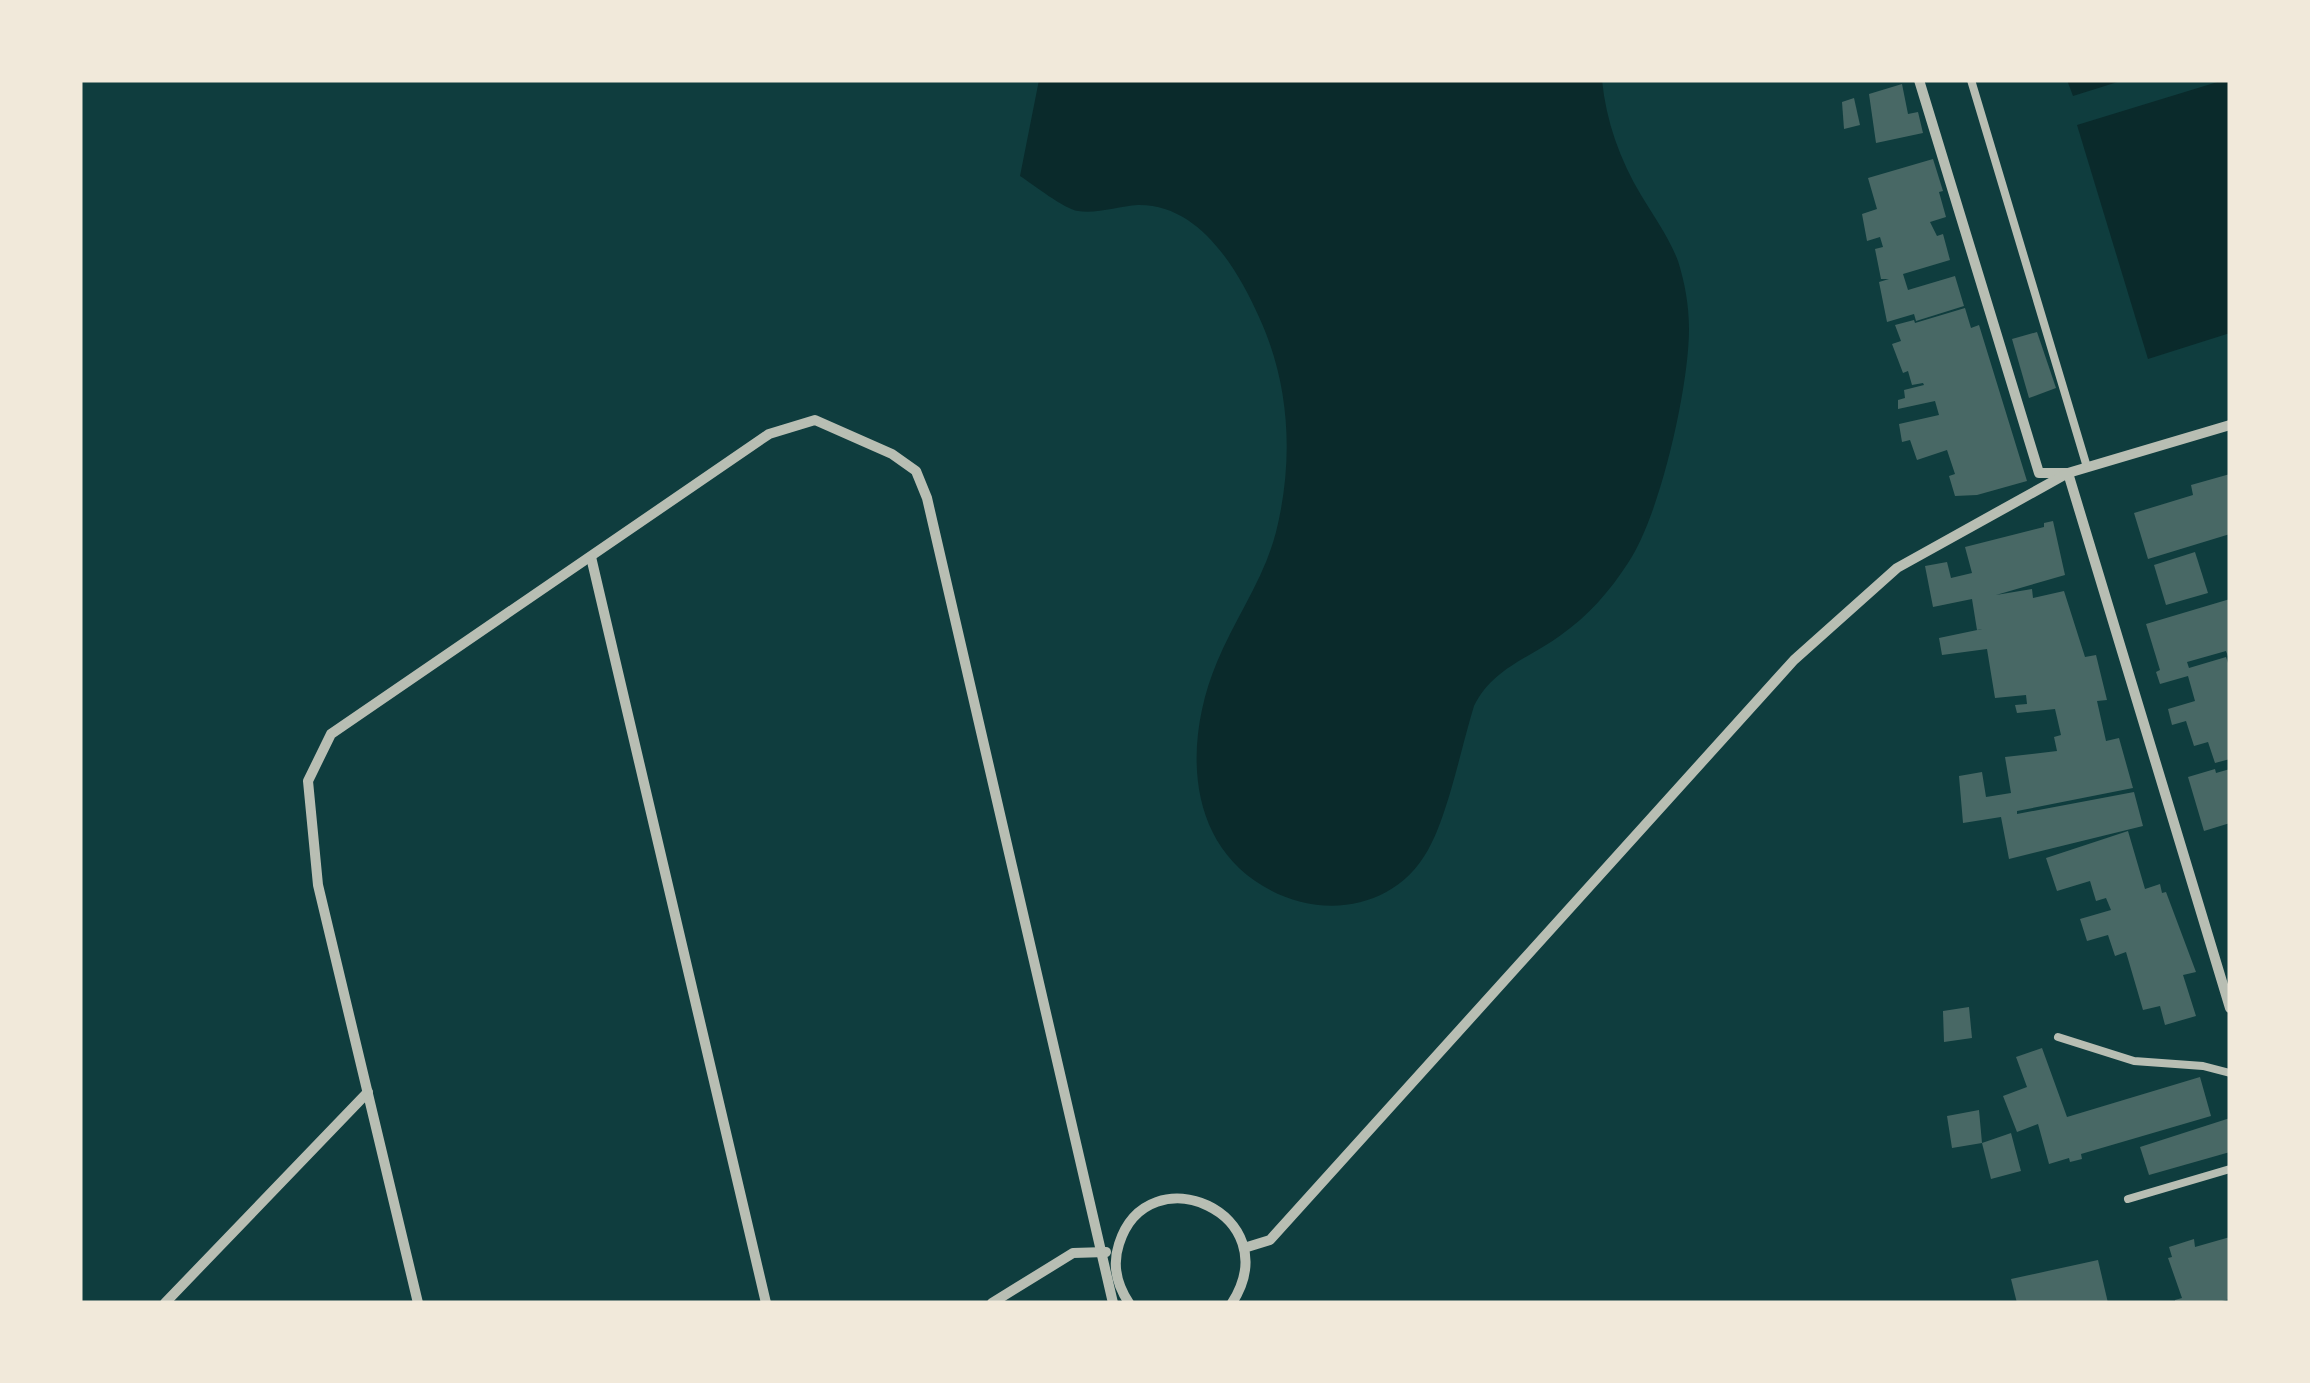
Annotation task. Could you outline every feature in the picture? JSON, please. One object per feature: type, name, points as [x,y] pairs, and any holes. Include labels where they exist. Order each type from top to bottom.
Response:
[{"type":"street","points":[[1920,80],[2039,474],[2068,473]]},
{"type":"street","points":[[418,1303],[318,885],[308,782],[331,734],[769,434],[814,420],[892,454],[916,471],[927,498],[1113,1303]]},
{"type":"street","points":[[1244,1248],[1270,1240],[1794,660],[1897,568],[2068,473],[2230,425]]},
{"type":"street","points":[[2068,473],[2230,1008]]},
{"type":"street","points":[[592,557],[766,1303]]},
{"type":"street","points":[[165,1303],[368,1092]]},
{"type":"street","points":[[1129,1303],[1117,1278],[1116,1251],[1127,1226],[1143,1210],[1182,1198],[1204,1202],[1223,1214],[1237,1232],[1244,1248],[1244,1280],[1232,1303]]},
{"type":"street","points":[[992,1303],[1073,1253],[1116,1251]]},
{"type":"lane","points":[[1971,80],[2087,467]]},
{"type":"lane","points":[[2058,1037],[2134,1061],[2203,1066],[2230,1073]]},
{"type":"lane","points":[[2128,1199],[2230,1169]]},
{"type":"water","points":[[1039,80],[1602,80],[1620,154],[1678,261],[1689,320],[1688,354],[1670,450],[1640,542],[1621,573],[1589,611],[1561,635],[1501,673],[1482,693],[1474,706],[1448,800],[1428,850],[1396,886],[1376,897],[1331,906],[1285,897],[1237,866],[1218,842],[1205,815],[1198,785],[1200,722],[1217,662],[1264,566],[1276,532],[1287,450],[1283,395],[1259,317],[1227,260],[1197,227],[1180,215],[1138,205],[1078,211],[1020,176]]},
{"type":"water","points":[[2067,80],[2124,80],[2073,96]]},
{"type":"water","points":[[2230,80],[2230,333],[2148,359],[2077,125]]},
{"type":"building","points":[[1902,84],[1908,114],[1918,112],[1923,133],[1876,143],[1869,94]]},
{"type":"building","points":[[1854,98],[1860,125],[1844,129],[1842,102]]},
{"type":"building","points":[[1933,159],[1946,217],[1930,222],[1937,236],[1943,234],[1950,260],[1903,274],[1908,290],[1955,276],[1964,306],[1916,321],[1914,314],[1887,322],[1879,282],[1889,279],[1881,279],[1875,249],[1883,247],[1880,237],[1867,241],[1862,214],[1877,209],[1868,178]]},
{"type":"building","points":[[1965,308],[1971,328],[1979,325],[2027,481],[1977,495],[1955,496],[1949,476],[1955,474],[1947,450],[1917,460],[1910,440],[1902,442],[1899,424],[1939,415],[1935,401],[1898,409],[1898,400],[1905,398],[1904,390],[1924,385],[1912,385],[1892,344],[1901,341],[1895,325]]},
{"type":"building","points":[[2037,332],[2056,388],[2029,398],[2012,339]]},
{"type":"building","points":[[2230,474],[2230,534],[2148,559],[2134,513],[2193,495],[2191,485]]},
{"type":"building","points":[[2053,521],[2065,575],[1996,595],[2032,589],[2033,598],[2064,591],[2085,657],[2096,655],[2107,700],[2097,701],[2106,741],[2119,738],[2133,788],[2017,814],[2134,792],[2143,826],[2009,859],[2001,817],[1963,823],[1959,776],[1982,772],[1986,797],[2011,793],[2005,757],[2057,751],[2054,737],[2061,735],[2055,709],[2017,713],[2015,705],[2027,704],[2026,695],[1995,698],[1987,649],[1942,655],[1939,638],[1982,629],[1977,630],[1972,599],[1933,607],[1925,566],[1947,562],[1951,578],[1972,573],[1965,547],[2044,527],[2044,523]]},
{"type":"building","points":[[2195,552],[2208,593],[2166,605],[2154,565]]},
{"type":"building","points":[[2230,599],[2230,662],[2226,651],[2187,662],[2189,668],[2226,657],[2230,669],[2230,759],[2215,763],[2208,742],[2194,746],[2186,721],[2172,725],[2168,709],[2195,701],[2188,676],[2160,684],[2156,672],[2160,670],[2146,624]]},
{"type":"building","points":[[2215,769],[2216,773],[2230,769],[2230,823],[2204,831],[2188,777]]},
{"type":"building","points":[[2128,831],[2145,889],[2160,884],[2162,893],[2166,892],[2196,972],[2183,975],[2196,1016],[2165,1025],[2160,1006],[2143,1010],[2126,952],[2115,956],[2108,935],[2087,941],[2080,919],[2111,910],[2106,898],[2096,901],[2090,881],[2057,891],[2046,858]]},
{"type":"building","points":[[1969,1007],[1972,1038],[1944,1042],[1943,1011]]},
{"type":"building","points":[[2042,1048],[2067,1117],[2200,1077],[2211,1116],[2081,1154],[2082,1159],[2049,1164],[2038,1124],[2017,1132],[2003,1096],[2027,1087],[2016,1057]]},
{"type":"building","points":[[1979,1110],[1982,1143],[1952,1148],[1947,1116]]},
{"type":"building","points":[[2230,1118],[2230,1152],[2149,1175],[2140,1147]]},
{"type":"building","points":[[2011,1133],[2021,1171],[1991,1179],[1982,1143]]},
{"type":"building","points":[[2230,1237],[2230,1299],[2175,1303],[2182,1298],[2168,1258],[2172,1257],[2169,1247],[2194,1239],[2195,1247]]},
{"type":"building","points":[[2098,1260],[2108,1303],[2017,1303],[2011,1279]]}]
